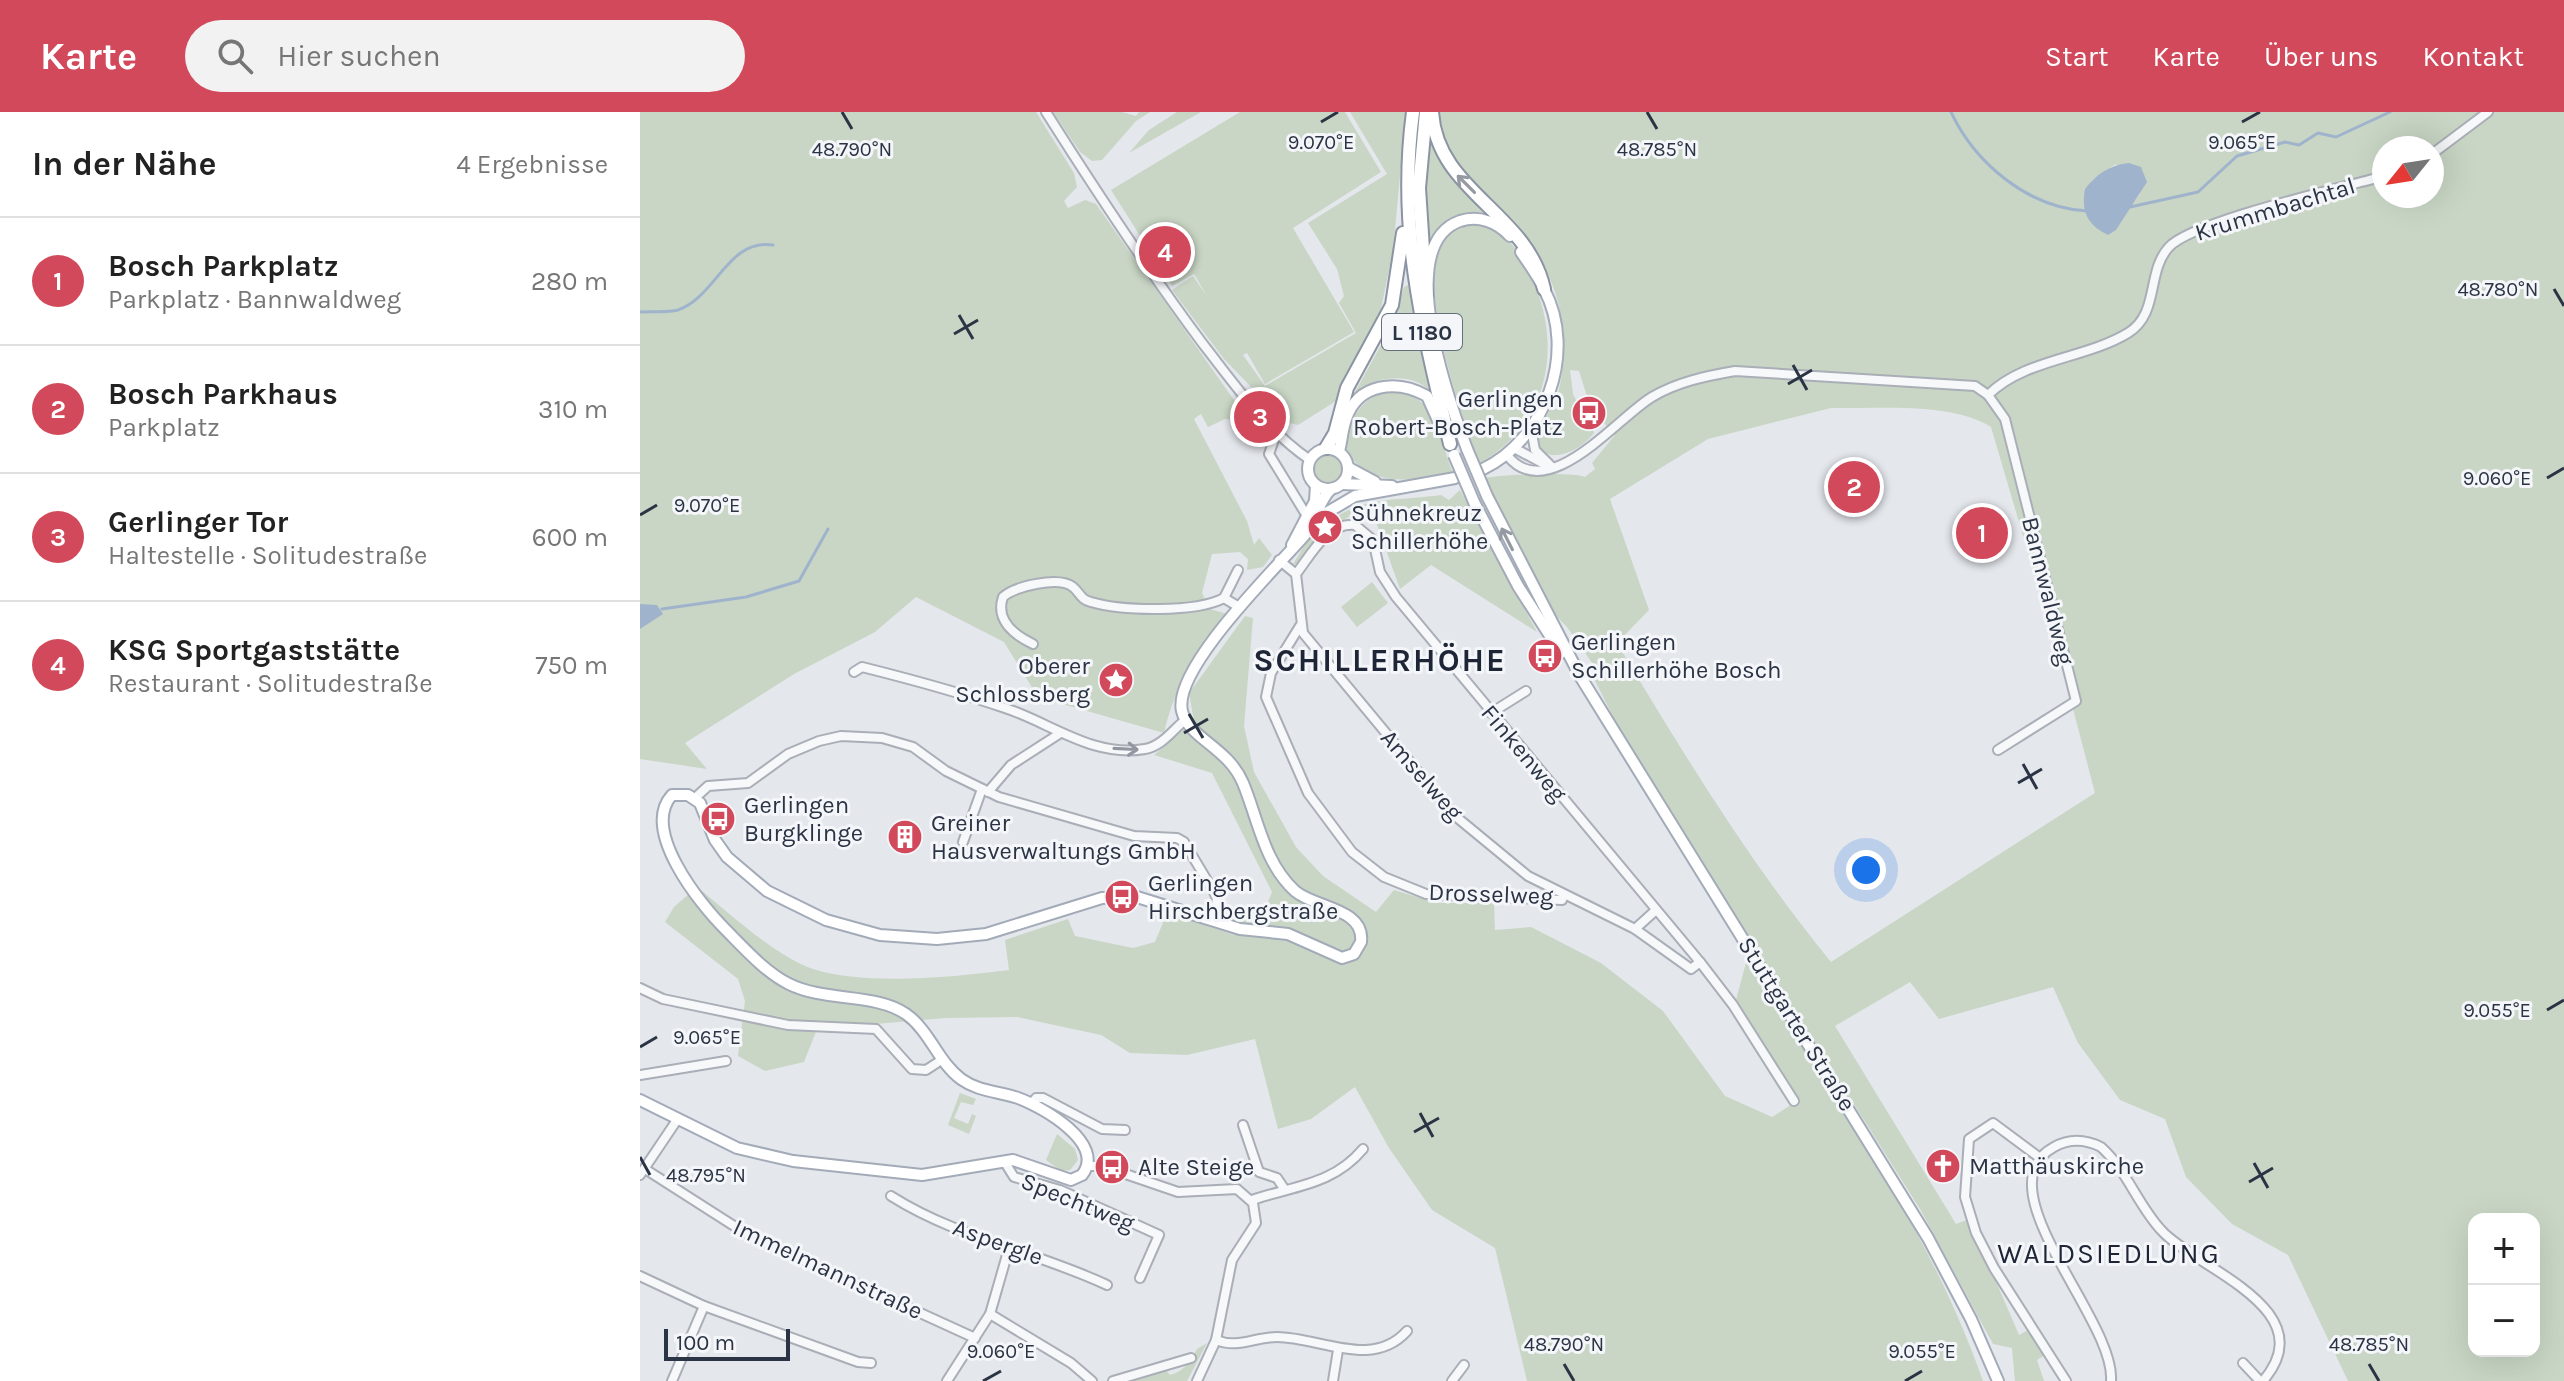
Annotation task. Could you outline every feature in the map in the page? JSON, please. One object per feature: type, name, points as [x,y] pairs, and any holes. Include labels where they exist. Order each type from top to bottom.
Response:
[{"type":"highway","name":"L 1180","points":[[1413,112],[1407,218],[1422,331],[1452,449]]},
{"type":"highway","name":"L 1180","points":[[1426,112],[1419,188],[1426,295]]},
{"type":"highway","points":[[1432,112],[1435,133],[1447,160],[1462,181],[1526,243],[1539,267],[1544,289]]},
{"type":"highway","points":[[1332,450],[1347,388],[1392,305],[1407,218]]},
{"type":"main road","points":[[1426,295],[1435,244],[1447,228],[1466,219],[1490,221],[1506,231],[1544,289],[1555,334],[1554,376],[1542,413],[1511,452],[1483,469]]},
{"type":"main road","name":"Stuttgarter Straße","points":[[1426,295],[1441,370],[1467,449],[1526,589]]},
{"type":"main road","name":"Stuttgarter Straße","points":[[1332,450],[1352,408],[1365,394],[1388,385],[1401,385],[1427,396],[1474,502],[1928,1238],[1966,1309],[1998,1381]]},
{"type":"main road","points":[[1311,518],[1316,485],[1308,472],[1310,460],[1332,450],[1349,468],[1377,483]]},
{"type":"main road","points":[[640,1100],[737,1148],[793,1161],[922,1175],[1004,1161],[1024,1162],[1066,1180],[1082,1175],[1088,1166],[1089,1154],[1082,1142],[1031,1104],[978,1089],[959,1078],[906,1014],[886,1005],[826,998],[788,984],[762,964],[685,891],[661,854],[657,816],[665,800],[672,795],[695,798],[720,849],[755,883],[826,920],[880,935],[937,939],[986,934],[1102,898],[1122,897],[1150,899],[1240,929],[1288,934],[1342,958],[1358,951],[1362,936],[1350,917],[1311,903],[1287,883],[1268,853],[1233,764],[1185,720],[1181,705],[1186,684],[1239,607],[1292,545],[1349,468]]},
{"type":"main road","points":[[1311,518],[1355,496],[1455,478]]},
{"type":"main road","points":[[1316,485],[1337,487],[1377,483],[1399,487]]},
{"type":"street","points":[[1046,112],[1158,283],[1276,434],[1310,460]]},
{"type":"street","points":[[2444,145],[2488,112]]},
{"type":"street","name":"Krummbachtal","points":[[1988,395],[2005,381],[2101,346],[2139,325],[2151,300],[2164,255],[2179,239],[2211,225],[2372,179]]},
{"type":"street","points":[[1511,452],[1551,466],[1582,453],[1652,397],[1704,376],[1735,371],[1960,383],[1988,395]]},
{"type":"street","name":"Bannwaldweg","points":[[1988,395],[2005,419],[2076,701],[1998,750]]},
{"type":"street","points":[[1531,428],[1535,450],[1551,466]]},
{"type":"street","points":[[1276,434],[1269,454],[1311,518]]},
{"type":"street","name":"Finkenweg","points":[[1296,574],[1330,532],[1350,525],[1365,531],[1373,540],[1388,586],[1700,962]]},
{"type":"street","points":[[1279,560],[1296,574],[1300,626]]},
{"type":"street","points":[[1033,644],[1014,633],[1002,615],[1003,597],[1018,587],[1063,583],[1090,602],[1137,607],[1207,606],[1224,598],[1238,570]]},
{"type":"street","points":[[1224,598],[1239,607]]},
{"type":"street","name":"Drosselweg","points":[[1300,626],[1271,673],[1266,697],[1308,793],[1352,852],[1384,877],[1426,894],[1562,900],[1564,895]]},
{"type":"street","name":"Amselweg","points":[[1300,626],[1454,815],[1528,876],[1635,929],[1691,969],[1700,962]]},
{"type":"street","points":[[854,672],[862,667],[984,701],[1047,724],[1059,734],[1095,745],[1143,749],[1163,741],[1185,720]]},
{"type":"street","points":[[1491,713],[1526,691]]},
{"type":"street","points":[[963,842],[985,790],[1011,765],[1059,734]]},
{"type":"street","points":[[695,798],[708,786],[748,783],[788,754],[841,736],[882,738],[913,747],[946,771],[985,790],[1134,836],[1177,838],[1184,842],[1214,892],[1217,899],[1216,923]]},
{"type":"street","points":[[1635,929],[1656,910]]},
{"type":"street","points":[[1700,962],[1733,1005],[1794,1101]]},
{"type":"street","points":[[640,988],[663,999],[788,1025],[876,1029],[912,1069],[926,1070],[943,1059]]},
{"type":"street","points":[[640,1075],[726,1061]]},
{"type":"street","points":[[1031,1104],[1036,1098],[1043,1098],[1102,1129],[1125,1130]]},
{"type":"street","points":[[642,1172],[677,1120]]},
{"type":"street","points":[[2040,1158],[1993,1123],[1969,1139],[1965,1197],[1976,1233],[1994,1268],[2066,1381]]},
{"type":"street","points":[[1243,1125],[1259,1172],[1277,1178],[1285,1190]]},
{"type":"street","points":[[2111,1381],[2111,1365],[2102,1336],[2039,1221],[2032,1192],[2040,1158],[2071,1140],[2101,1147],[2154,1222],[2172,1242],[2252,1293],[2269,1315],[2277,1340],[2274,1365],[2262,1381],[2243,1363]]},
{"type":"street","points":[[1252,1200],[1330,1176],[1349,1164],[1363,1149]]},
{"type":"street","name":"Spechtweg","points":[[1004,1161],[1014,1177],[1060,1190],[1159,1235],[1140,1278]]},
{"type":"street","points":[[1088,1166],[1102,1166],[1178,1192],[1237,1189],[1252,1200],[1256,1223],[1232,1260],[1216,1340],[1197,1381]]},
{"type":"street","name":"Immelmannstraße","points":[[642,1172],[745,1233],[975,1338]]},
{"type":"street","name":"Aspergle","points":[[891,1196],[952,1227],[1071,1268],[1107,1285]]},
{"type":"street","points":[[947,1381],[990,1314],[1009,1248]]},
{"type":"street","points":[[640,1276],[704,1306],[858,1362],[871,1363]]},
{"type":"street","points":[[672,1381],[704,1306]]},
{"type":"street","points":[[990,1314],[1071,1363],[1092,1381]]},
{"type":"street","points":[[1216,1340],[1233,1346],[1277,1337],[1338,1350],[1384,1346],[1407,1331]]},
{"type":"street","points":[[1333,1381],[1338,1350]]},
{"type":"street","points":[[1113,1381],[1191,1358]]},
{"type":"street","points":[[1452,1381],[1464,1365]]},
{"type":"green space","points":[[640,112],[1036,112],[1074,173],[1077,187],[1064,201],[1068,208],[1085,200],[1096,204],[1248,420],[1225,419],[1208,427],[1201,414],[1194,419],[1247,521],[1254,545],[1259,538],[1272,555],[1263,567],[1247,570],[1248,559],[1240,552],[1212,554],[1202,593],[1210,609],[1227,614],[1188,670],[1174,700],[1164,733],[1038,697],[1004,642],[916,597],[875,632],[794,674],[685,743],[707,769],[640,759]]},
{"type":"green space","points":[[1053,112],[1122,112],[1136,116],[1139,112],[1150,112],[1136,121],[1102,160],[1092,161],[1080,152]]},
{"type":"green space","points":[[1177,112],[1201,112],[1129,153],[1149,130]]},
{"type":"green space","points":[[1240,112],[1345,112],[1381,172],[1293,228],[1354,332],[1265,384],[1247,353],[1243,355],[1265,386],[1356,333],[1339,303],[1344,296],[1337,269],[1308,223],[1387,174],[1350,112],[1406,112],[1393,251],[1379,318],[1336,401],[1298,425],[1285,422],[1224,359],[1172,290],[1193,276],[1207,296],[1194,274],[1172,286],[1111,190]]},
{"type":"green space","points":[[1438,112],[2564,112],[2564,1381],[2348,1381],[2288,1255],[2232,1224],[2186,1177],[2165,1119],[2120,1100],[2078,1043],[2053,987],[1939,1019],[1910,982],[1835,1026],[1956,1224],[1969,1219],[2019,1335],[2030,1329],[2046,1354],[2037,1360],[2044,1381],[2015,1381],[2012,1348],[1993,1344],[1920,1209],[1626,742],[1591,673],[1595,667],[1567,627],[1552,612],[1492,494],[1486,478],[1536,474],[1585,477],[1595,469],[1592,463],[1615,435],[1591,409],[1579,371],[1570,370],[1573,394],[1594,433],[1568,452],[1553,455],[1539,449],[1538,435],[1559,389],[1563,365],[1563,328],[1555,292],[1544,265],[1520,229],[1455,164],[1442,133]],"holes":[[[2116,164],[2140,194],[2133,203],[2092,180]],[[1831,408],[1935,410],[1975,419],[1991,427],[2066,682],[2095,793],[1831,962],[1745,846],[1617,643],[1649,610],[1610,499],[1708,439]]]},
{"type":"green space","points":[[1430,134],[1493,217],[1471,215],[1455,220],[1441,230],[1428,246],[1426,170]]},
{"type":"green space","points":[[1479,223],[1504,236],[1526,265],[1540,301],[1548,354],[1536,404],[1504,446],[1480,463],[1462,415],[1444,351],[1434,288],[1435,261],[1445,236],[1463,225]]},
{"type":"green space","points":[[1408,285],[1430,392],[1424,386],[1406,379],[1386,379],[1359,391],[1344,412],[1391,327],[1404,287]]},
{"type":"green space","points":[[1395,390],[1410,395],[1429,411],[1453,473],[1422,479],[1390,478],[1361,468],[1351,457],[1344,442],[1355,415],[1375,396]]},
{"type":"green space","points":[[1329,453],[1335,454],[1343,462],[1343,474],[1335,482],[1329,483],[1323,482],[1315,474],[1314,468],[1315,462],[1323,454]]},
{"type":"green space","points":[[1460,490],[1537,632],[1431,565],[1400,589],[1369,503],[1441,495],[1449,500]]},
{"type":"green space","points":[[1368,504],[1323,532],[1319,530],[1348,510]]},
{"type":"green space","points":[[1312,533],[1318,538],[1298,564],[1293,564]]},
{"type":"green space","points":[[1372,582],[1388,603],[1357,627],[1341,607]]},
{"type":"green space","points":[[1245,616],[1253,618],[1244,726],[1254,772],[1296,847],[1323,876],[1376,912],[1394,890],[1437,903],[1494,903],[1495,930],[1531,927],[1601,963],[1663,1011],[1725,1096],[1772,1117],[1797,1101],[1736,1000],[1747,959],[1908,1216],[1961,1325],[1983,1381],[1527,1381],[1495,1248],[1432,1210],[1389,1148],[1355,1087],[1311,1119],[1278,1129],[1255,1039],[1187,1055],[1130,1053],[1101,1035],[1017,1017],[945,1018],[817,1029],[804,1062],[765,1071],[738,1056],[745,1001],[738,979],[665,922],[674,907],[697,887],[752,932],[798,963],[834,974],[858,977],[937,977],[1009,970],[1005,940],[1068,919],[1075,936],[1133,948],[1155,942],[1167,913],[1234,935],[1241,905],[1253,910],[1266,907],[1272,892],[1212,773],[1154,755],[1194,721],[1189,693]]},
{"type":"green space","points":[[960,1093],[976,1099],[973,1105],[961,1102],[954,1118],[968,1124],[972,1114],[976,1116],[969,1134],[948,1125]]},
{"type":"green space","points":[[1057,1134],[1075,1149],[1078,1160],[1070,1170],[1061,1171],[1046,1160]]},
{"type":"green space","points":[[1207,1343],[1187,1381],[1125,1381],[1165,1369],[1170,1375],[1180,1371],[1197,1349]]},
{"type":"water","points":[[2129,163],[2141,167],[2147,182],[2116,230],[2108,235],[2095,227],[2087,216],[2085,189],[2104,171]]},
{"type":"water","points":[[640,604],[657,605],[663,614],[640,629]]},
{"type":"waterway","points":[[1951,112],[1974,149],[2006,180],[2044,201],[2087,211]]},
{"type":"waterway","points":[[2130,207],[2198,192],[2237,156],[2285,142],[2299,145],[2318,133],[2336,137],[2390,112]]},
{"type":"waterway","points":[[640,312],[678,310],[703,293],[745,250],[758,245],[773,245]]},
{"type":"waterway","points":[[662,609],[746,597],[799,581],[828,529]]},
{"type":"place","name":"KSG Sportgaststätte","points":[[1165,252]]},
{"type":"place","name":"Gerlingen Robert-Bosch-Platz","points":[[1589,413]]},
{"type":"place","name":"Gerlinger Tor","points":[[1260,417]]},
{"type":"place","name":"Bosch Parkhaus","points":[[1854,487]]},
{"type":"place","name":"Sühnekreuz Schillerhöhe","points":[[1325,527]]},
{"type":"place","name":"Bosch Parkplatz","points":[[1982,533]]},
{"type":"place","name":"Gerlingen Schillerhöhe Bosch","points":[[1545,656]]},
{"type":"place","name":"Oberer Schlossberg","points":[[1116,680]]},
{"type":"place","name":"Gerlingen Burgklinge","points":[[718,819]]},
{"type":"place","name":"Greiner Hausverwaltungs GmbH","points":[[905,837]]},
{"type":"place","name":"Gerlingen Hirschbergstraße","points":[[1122,897]]},
{"type":"place","name":"Matthäuskirche","points":[[1943,1166]]},
{"type":"place","name":"Alte Steige","points":[[1112,1167]]},
{"type":"district","name":"SCHILLERHÖHE","points":[[1380,660]]},
{"type":"district","name":"WALDSIEDLUNG","points":[[2109,1253]]}]
